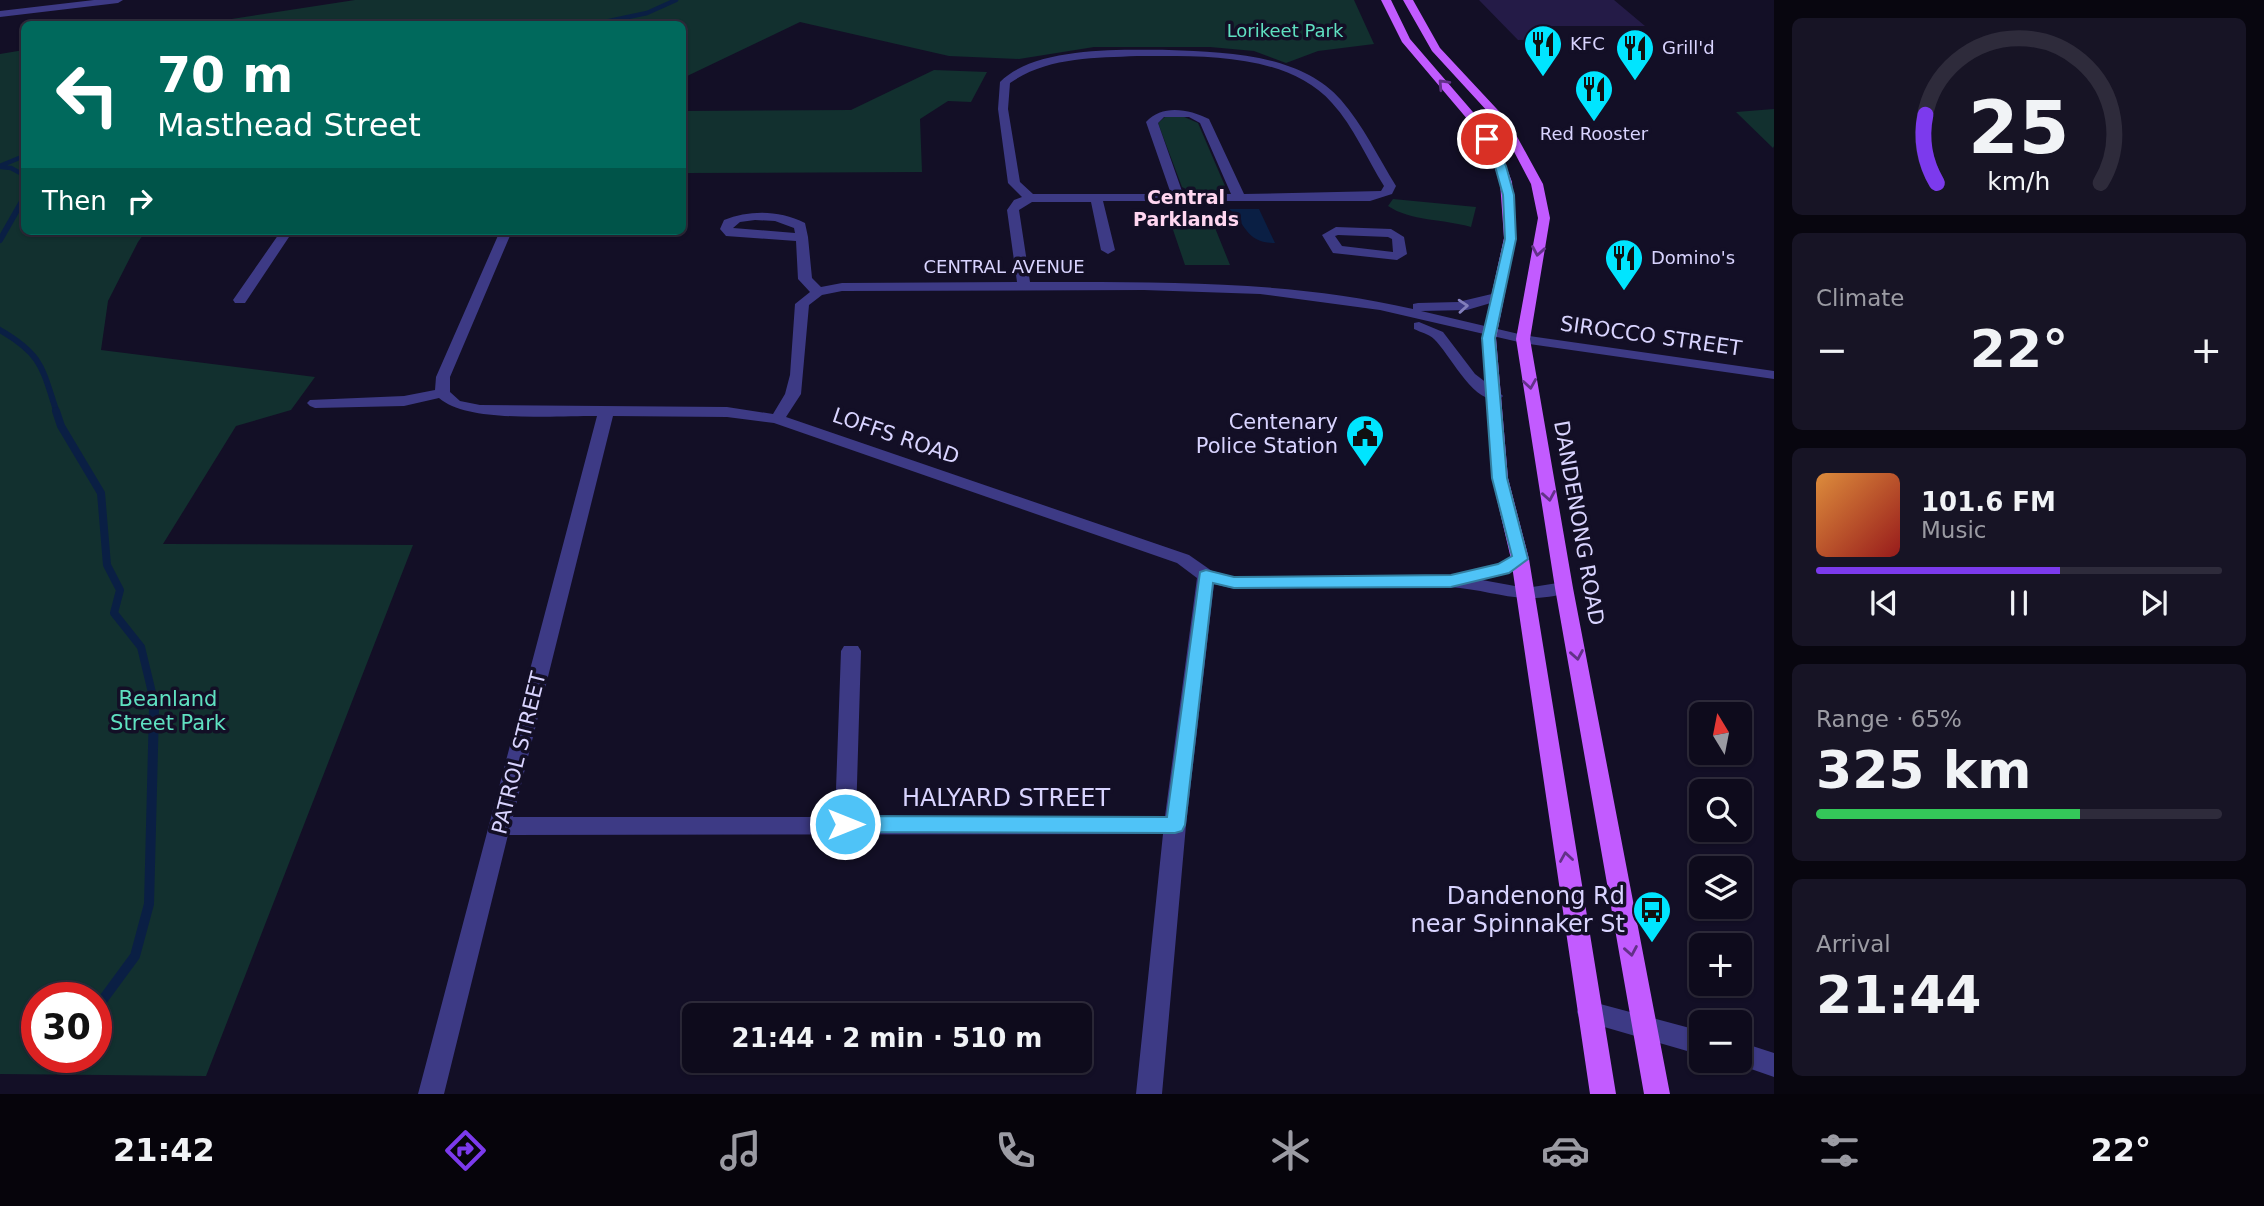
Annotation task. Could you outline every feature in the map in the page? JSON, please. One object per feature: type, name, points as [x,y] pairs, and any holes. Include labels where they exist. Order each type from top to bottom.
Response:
[{"type":"main road","points":[[1386,0],[1406,40],[1479,126],[1501,166],[1508,195],[1510,239],[1489,334],[1500,478],[1526,594],[1603,1094]]},
{"type":"main road","name":"DANDENONG ROAD","points":[[1408,0],[1436,49],[1505,124],[1537,184],[1544,218],[1523,339],[1564,588],[1657,1094]]},
{"type":"street","points":[[0,14],[118,0]]},
{"type":"street","points":[[1024,286],[1013,210],[1018,203],[1030,198],[1370,197],[1386,194],[1390,186],[1339,106],[1311,81],[1251,60],[1213,55],[1099,54],[1064,58],[1029,67],[1005,82],[1003,109],[1014,183],[1030,198]]},
{"type":"street","points":[[1178,197],[1152,122],[1161,114],[1191,114],[1205,121],[1238,197]]},
{"type":"street","points":[[1096,197],[1104,254],[1123,257]]},
{"type":"street","points":[[777,419],[793,394],[802,304],[818,292],[805,279],[803,237],[800,226],[790,220],[774,217],[741,218],[728,223],[726,229],[730,233],[803,237]]},
{"type":"street","points":[[1336,231],[1391,233],[1398,237],[1400,254],[1397,257],[1338,250],[1328,235],[1336,231]]},
{"type":"street","points":[[240,300],[284,235]]},
{"type":"street","points":[[315,403],[404,401],[442,393],[443,377],[504,235]]},
{"type":"street","name":"CENTRAL AVENUE","points":[[818,292],[842,287],[1217,286],[1380,306],[1462,307],[1478,305],[1496,297]]},
{"type":"street","name":"CENTRAL AVENUE","points":[[1329,301],[1381,318],[1419,326],[1523,339]]},
{"type":"street","name":"CENTRAL AVENUE","points":[[1380,306],[1489,334]]},
{"type":"street","points":[[1419,326],[1438,335],[1470,377],[1495,396]]},
{"type":"street","name":"SIROCCO STREET","points":[[1523,339],[1774,375]]},
{"type":"street","name":"LOFFS ROAD","points":[[442,393],[455,404],[480,410],[727,412],[777,419],[1183,559],[1206,576],[1234,583],[1451,581],[1526,594],[1564,588]]},
{"type":"street","name":"PATROL STREET","points":[[431,1094],[606,411]]},
{"type":"street","name":"LOFFS ROAD","points":[[1451,581],[1503,569],[1520,559]]},
{"type":"street","points":[[1149,1094],[1175,825],[1206,576]]},
{"type":"street","points":[[845,824],[850,651]]},
{"type":"street","name":"HALYARD STREET","points":[[501,826],[1175,825]]},
{"type":"street","points":[[1590,1012],[1689,1039]]},
{"type":"street","points":[[1752,1058],[1774,1065]]},
{"type":"green space","name":"Lorikeet Park","points":[[355,0],[1354,0],[1374,44],[1318,51],[1286,63],[1254,51],[1210,47],[1094,47],[1019,59],[949,56],[800,22],[686,77],[686,21],[218,21]]},
{"type":"green space","name":"Beanland Street Park","points":[[21,50],[21,235],[143,235],[108,301],[101,350],[315,377],[291,410],[236,426],[163,544],[413,545],[206,1076],[0,1074],[0,54]]},
{"type":"green space","points":[[934,70],[987,72],[971,102],[948,101],[920,119],[922,172],[686,173],[686,111],[851,110]]},
{"type":"green space","points":[[1774,109],[1774,146],[1773,148],[1736,112]]},
{"type":"green space","points":[[1182,116],[1198,123],[1225,186],[1219,192],[1192,192],[1182,187],[1158,123],[1165,117]]},
{"type":"green space","points":[[1393,199],[1476,207],[1471,227],[1397,211],[1388,206]]},
{"type":"green space","points":[[1169,218],[1211,218],[1230,265],[1185,265]]},
{"type":"water","points":[[1229,209],[1259,209],[1275,243],[1252,236]]},
{"type":"building","points":[[1479,0],[1614,0],[1645,26],[1534,26],[1547,39],[1518,40]]},
{"type":"waterway","points":[[609,21],[647,13],[676,0]]},
{"type":"waterway","points":[[0,166],[21,157]]},
{"type":"waterway","points":[[1,167],[21,173]]},
{"type":"waterway","points":[[0,240],[21,203]]},
{"type":"waterway","points":[[0,330],[33,355],[44,374],[57,413]]},
{"type":"waterway","points":[[56,411],[61,426],[101,493],[107,565],[120,590],[114,613],[141,647],[154,710]]},
{"type":"waterway","points":[[112,987],[135,956],[149,904],[154,710]]},
{"type":"place","name":"KFC","points":[[1543,78]]},
{"type":"place","name":"Grill'd","points":[[1635,82]]},
{"type":"place","name":"Red Rooster","points":[[1594,123]]},
{"type":"place","name":"Domino's","points":[[1624,292]]},
{"type":"place","name":"Centenary Police Station","points":[[1365,468]]},
{"type":"place","name":"Dandenong Rd near Spinnaker St","points":[[1652,944]]},
{"type":"district","name":"Central Parklands","points":[[1186,208]]},
{"type":"route","points":[[845,824],[1175,825],[1206,576],[1234,583],[1451,581],[1503,569],[1520,559],[1500,478],[1489,338],[1510,239],[1508,195],[1501,166],[1487,139]]}]
